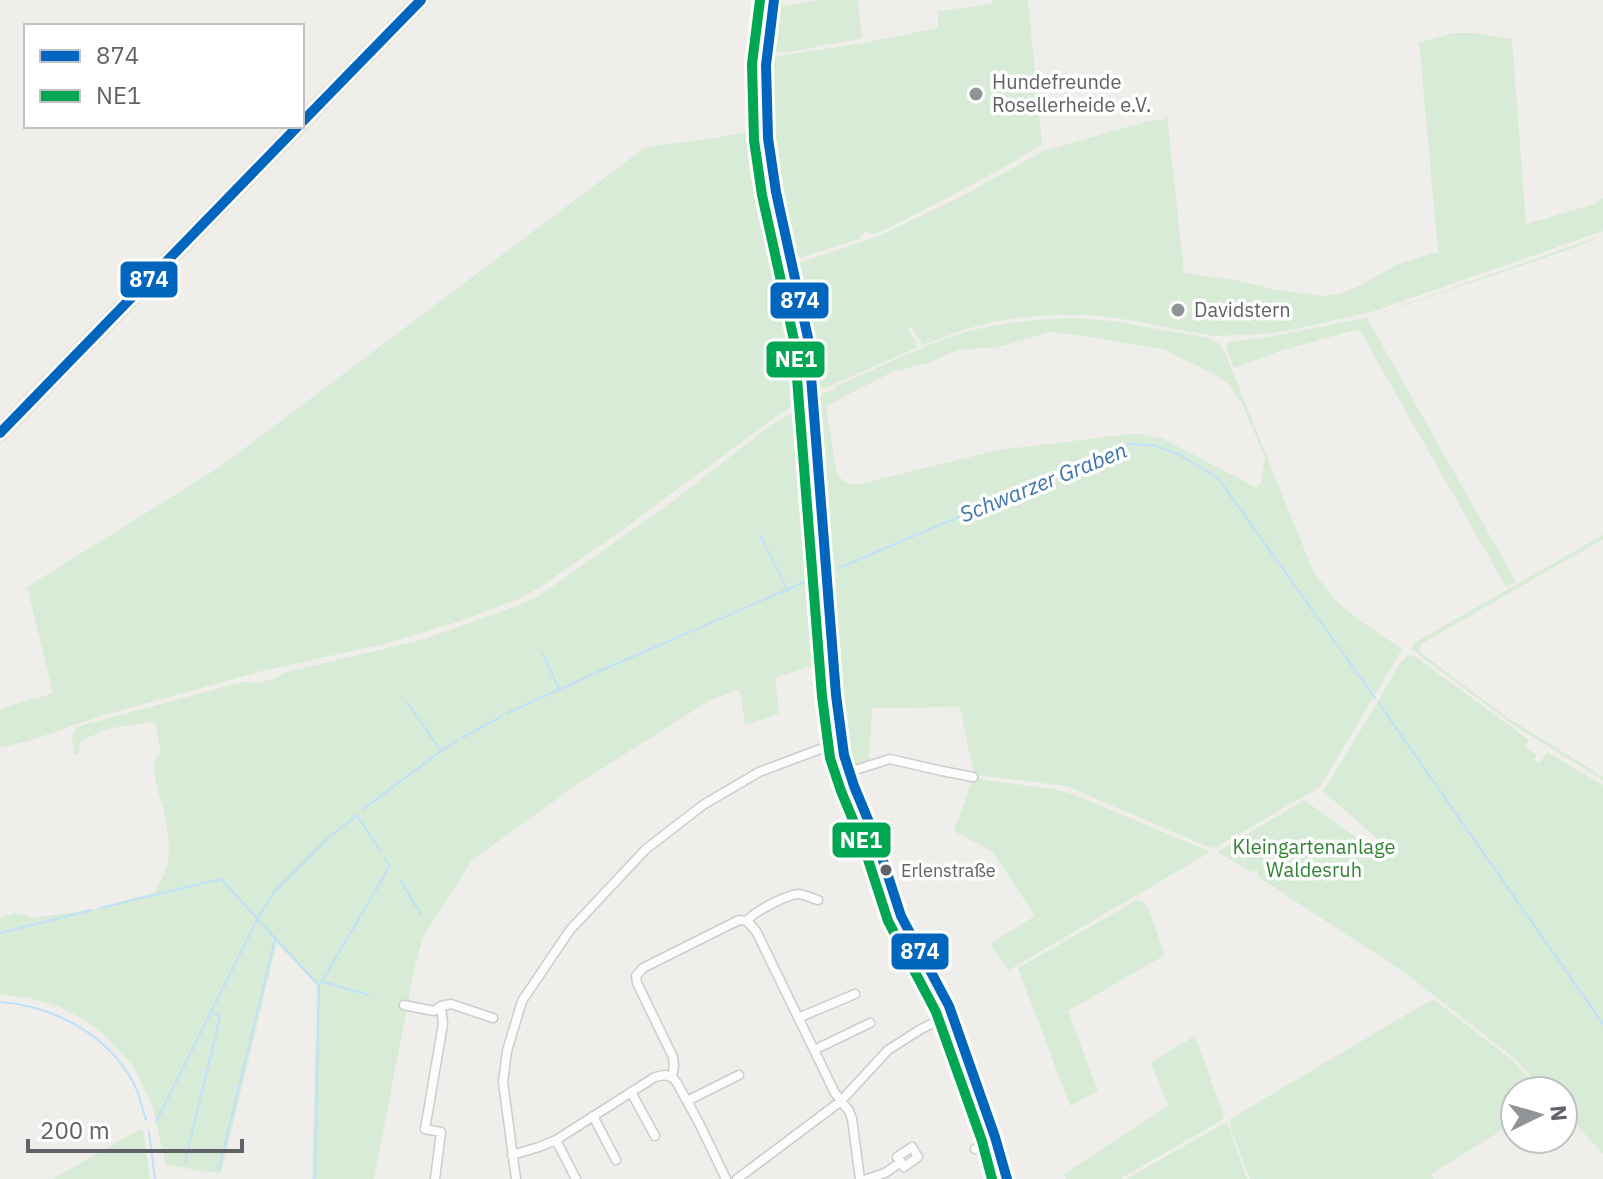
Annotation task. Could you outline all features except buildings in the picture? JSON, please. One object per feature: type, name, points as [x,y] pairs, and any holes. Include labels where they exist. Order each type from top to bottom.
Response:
[{"type":"main road","points":[[304,120],[421,0]]},
{"type":"main road","points":[[0,433],[296,128]]},
{"type":"street","points":[[774,0],[766,65],[768,138],[779,205],[807,328],[842,741],[849,772],[876,839],[901,916],[952,1014],[1007,1179]]},
{"type":"street","points":[[516,1179],[503,1082],[507,1051],[522,1001],[570,930],[646,849],[703,805],[759,772],[842,741]]},
{"type":"street","points":[[849,772],[890,759],[973,777]]},
{"type":"street","points":[[818,900],[793,895],[757,912],[749,917],[749,922],[835,1093],[852,1119],[860,1179]]},
{"type":"street","points":[[726,1179],[672,1077],[673,1057],[637,983],[637,973],[734,921],[749,922]]},
{"type":"street","points":[[798,1018],[855,994]]},
{"type":"street","points":[[404,1005],[434,1011],[451,1004],[493,1018]]},
{"type":"street","points":[[435,1179],[441,1132],[425,1129],[443,1024],[441,1006]]},
{"type":"street","points":[[737,1179],[749,1175],[841,1101],[888,1050],[952,1014]]},
{"type":"street","points":[[814,1050],[870,1023]]},
{"type":"street","points":[[687,1101],[739,1075]]},
{"type":"street","points":[[512,1155],[556,1140],[659,1076],[672,1077]]},
{"type":"street","points":[[631,1092],[655,1136]]},
{"type":"street","points":[[593,1116],[616,1160]]},
{"type":"street","points":[[975,1149],[995,1137]]},
{"type":"street","points":[[556,1140],[576,1179]]},
{"type":"street","points":[[867,1179],[885,1173],[901,1162]]},
{"type":"green space","points":[[426,0],[432,0],[98,345],[96,342]]},
{"type":"green space","points":[[780,0],[783,0],[783,6],[822,0],[858,0],[862,38],[776,52],[773,50]]},
{"type":"green space","points":[[992,0],[1028,0],[1042,144],[875,234],[865,231],[859,239],[800,258],[797,256],[774,140],[773,57],[938,28],[938,11],[993,4]]},
{"type":"green space","points":[[1454,33],[1512,39],[1526,224],[1595,204],[1603,198],[1603,231],[1374,311],[1267,334],[1213,336],[1122,319],[1056,315],[992,322],[923,345],[912,328],[908,328],[918,347],[825,388],[818,387],[814,337],[800,263],[879,236],[960,197],[1044,151],[1165,119],[1167,115],[1184,273],[1323,296],[1357,287],[1398,264],[1438,252],[1419,42]]},
{"type":"green space","points":[[755,130],[762,134],[767,182],[789,267],[802,338],[807,394],[607,541],[519,599],[384,644],[262,671],[0,748],[0,709],[53,693],[27,587],[221,466],[643,149]]},
{"type":"green space","points":[[1603,235],[1582,245],[1367,318],[1516,582],[1506,587],[1359,329],[1283,350],[1234,368],[1226,347],[1229,342],[1366,318]]},
{"type":"green space","points":[[1073,318],[1113,321],[1208,338],[1220,344],[1314,573],[1339,604],[1402,649],[1320,787],[1215,848],[1066,786],[974,775],[960,707],[872,708],[869,763],[852,764],[845,724],[819,395],[904,355],[956,335],[1024,321]],"holes":[[[1051,332],[1165,350],[1229,384],[1242,404],[1265,457],[1261,484],[1255,487],[1164,439],[1137,433],[999,450],[860,484],[845,482],[838,474],[826,406],[892,372],[928,363],[962,349],[994,348]]]},
{"type":"green space","points":[[794,412],[803,414],[810,426],[833,730],[827,730],[815,665],[775,678],[779,714],[745,725],[740,690],[712,699],[579,783],[472,860],[423,937],[374,1179],[312,1179],[317,985],[277,943],[221,1174],[166,1165],[153,1108],[134,1067],[100,1031],[60,1007],[0,994],[0,918],[15,913],[34,918],[95,909],[155,892],[167,867],[168,832],[155,771],[156,757],[161,753],[155,721],[107,729],[81,741],[79,752],[74,755],[72,736],[77,727],[246,681],[266,681],[283,673],[425,639],[527,602],[669,504],[774,423]]},
{"type":"green space","points":[[1603,535],[1603,539],[1421,644],[1419,649],[1506,717],[1603,777],[1603,780],[1515,726],[1411,649],[1414,643]]},
{"type":"green space","name":"Kleingartenanlage Waldesruh","points":[[1408,655],[1416,657],[1529,740],[1525,747],[1536,755],[1534,760],[1540,763],[1547,752],[1603,785],[1603,1154],[1579,1128],[1579,1075],[1530,1075],[1515,1059],[1404,972],[1258,877],[1256,870],[1251,872],[1219,853],[1304,800],[1378,853],[1387,847],[1323,791],[1400,663]]},
{"type":"green space","points":[[973,778],[1073,794],[1208,851],[1009,970],[990,944],[1035,916],[993,852],[954,831]]},
{"type":"green space","points":[[1140,900],[1148,908],[1165,955],[1068,1011],[1098,1091],[1070,1106],[1018,968]]},
{"type":"green space","points":[[1431,1000],[1513,1061],[1526,1075],[1499,1075],[1499,1132],[1431,1174],[1434,1179],[1250,1179],[1231,1130],[1230,1119]]},
{"type":"green space","points":[[1195,1036],[1224,1118],[1120,1179],[1066,1179],[1064,1174],[1168,1106],[1151,1062]]},
{"type":"green space","points":[[1223,1124],[1229,1128],[1247,1179],[1126,1179]]},
{"type":"green space","points":[[143,1129],[150,1179],[52,1179],[134,1133]]},
{"type":"waterway","name":"Schwarzer Graben","points":[[839,568],[1129,444],[1153,445],[1180,455],[1218,478],[1375,698]]},
{"type":"waterway","points":[[760,535],[788,591]]},
{"type":"waterway","name":"Schwarzer Graben","points":[[507,713],[814,578]]},
{"type":"waterway","points":[[543,654],[559,689]]},
{"type":"waterway","points":[[407,702],[440,750]]},
{"type":"waterway","name":"Schwarzer Graben","points":[[1378,702],[1603,1024]]},
{"type":"waterway","name":"Schwarzer Graben","points":[[462,738],[502,716]]},
{"type":"waterway","name":"Schwarzer Graben","points":[[362,810],[458,740]]},
{"type":"waterway","points":[[156,1122],[274,892],[327,839],[357,815],[380,851]]},
{"type":"waterway","points":[[315,1179],[319,986],[390,866],[384,858]]},
{"type":"waterway","points":[[100,908],[221,879],[319,986]]},
{"type":"waterway","points":[[400,880],[421,914]]},
{"type":"waterway","points":[[0,933],[91,910]]},
{"type":"waterway","points":[[219,1169],[275,939]]},
{"type":"waterway","points":[[324,982],[369,995]]},
{"type":"waterway","points":[[0,1002],[60,1017],[95,1038],[123,1067],[136,1088],[146,1120]]},
{"type":"waterway","points":[[185,1162],[220,1017],[212,1012]]},
{"type":"waterway","points":[[149,1131],[155,1179]]},
{"type":"transit line","name":"874","points":[[304,120],[421,0]]},
{"type":"transit line","name":"NE1","points":[[760,0],[752,64],[754,140],[762,195],[794,340],[822,696],[830,758],[888,921],[936,1012],[982,1141],[992,1179]]},
{"type":"transit line","name":"874","points":[[774,0],[766,65],[768,138],[776,192],[808,338],[836,695],[844,755],[901,916],[949,1006],[1007,1179]]},
{"type":"transit line","name":"874","points":[[0,433],[296,128]]},
{"type":"place","name":"Hundefreunde Rosellerheide e.V.","points":[[976,94]]},
{"type":"place","name":"Davidstern","points":[[1178,310]]},
{"type":"place","name":"Erlenstraße","points":[[886,870]]}]
